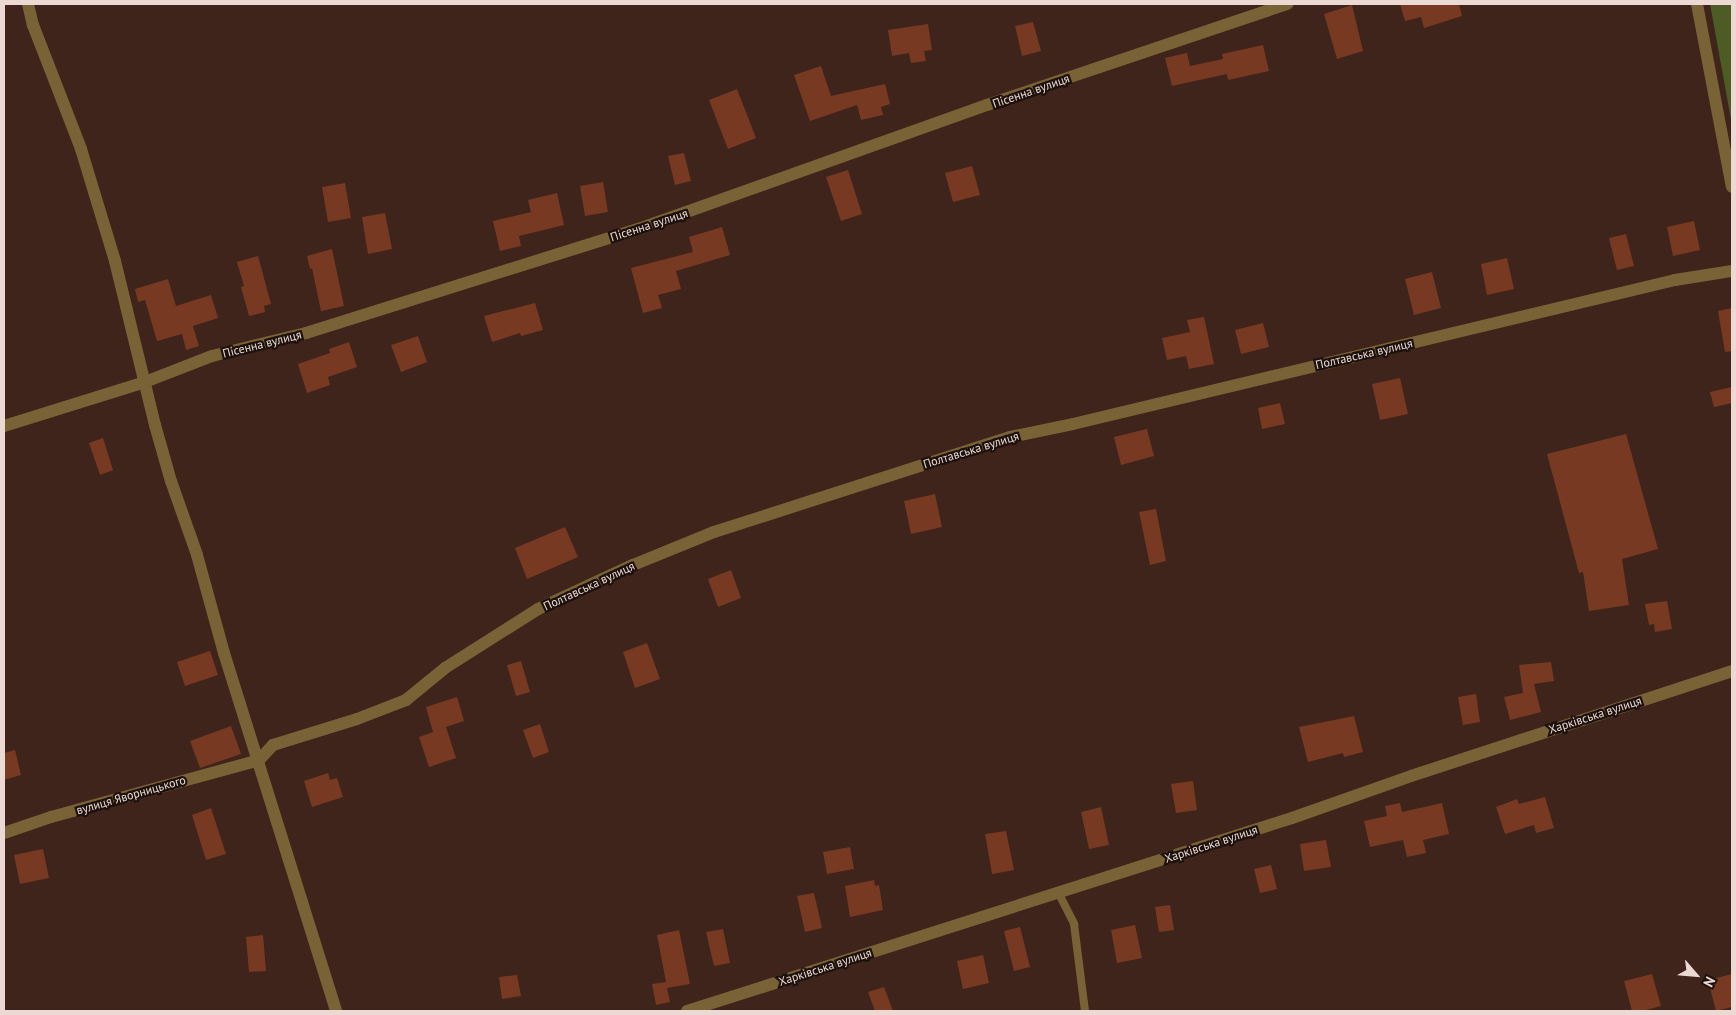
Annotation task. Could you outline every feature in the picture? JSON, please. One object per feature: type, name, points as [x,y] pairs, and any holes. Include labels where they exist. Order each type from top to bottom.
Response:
[{"type":"street","points":[[28,4],[33,25],[81,150],[115,262],[171,481],[196,555],[224,653],[336,1011]]},
{"type":"street","name":"Пісенна вулиця","points":[[4,426],[145,382],[212,356],[306,333],[648,226],[987,105],[1287,4]]},
{"type":"street","points":[[1697,4],[1732,187]]},
{"type":"street","name":"Полтавська вулиця","points":[[259,760],[273,745],[357,720],[406,700],[445,668],[538,609],[632,565],[714,532],[1010,437],[1073,424],[1675,280],[1732,272]]},
{"type":"street","name":"Харківська вулиця","points":[[688,1011],[1292,818],[1411,776],[1732,671]]},
{"type":"street","name":"вулиця Яворницького","points":[[4,833],[52,817],[259,760]]},
{"type":"lane","points":[[1058,892],[1074,924],[1085,1011]]},
{"type":"green space","points":[[1710,4],[1732,4],[1732,125]]},
{"type":"building","points":[[1400,4],[1459,4],[1462,16],[1424,28],[1421,17],[1405,21]]},
{"type":"building","points":[[1352,5],[1363,51],[1337,59],[1324,14]]},
{"type":"building","points":[[1033,22],[1041,51],[1022,56],[1015,26]]},
{"type":"building","points":[[928,24],[932,50],[924,51],[926,61],[911,63],[909,53],[892,56],[888,30]]},
{"type":"building","points":[[1263,45],[1269,71],[1228,80],[1227,74],[1172,86],[1165,58],[1187,53],[1190,66],[1223,59],[1222,54]]},
{"type":"building","points":[[821,66],[831,96],[885,84],[890,104],[881,107],[883,115],[861,120],[857,105],[810,121],[794,75]]},
{"type":"building","points":[[737,89],[756,138],[728,149],[709,100]]},
{"type":"building","points":[[684,153],[691,181],[675,185],[668,156]]},
{"type":"building","points":[[972,166],[980,195],[953,202],[945,173]]},
{"type":"building","points":[[848,170],[862,214],[841,221],[826,177]]},
{"type":"building","points":[[603,182],[608,212],[585,216],[580,186]]},
{"type":"building","points":[[345,183],[351,218],[328,222],[322,187]]},
{"type":"building","points":[[557,193],[564,225],[519,236],[521,246],[500,251],[493,221],[531,212],[528,200]]},
{"type":"building","points":[[385,213],[392,249],[368,254],[362,217]]},
{"type":"building","points":[[1694,221],[1700,250],[1673,256],[1667,227]]},
{"type":"building","points":[[722,227],[730,255],[676,271],[681,289],[658,295],[662,308],[643,313],[631,268],[693,252],[689,237]]},
{"type":"building","points":[[1626,234],[1634,266],[1617,270],[1609,238]]},
{"type":"building","points":[[332,249],[344,306],[321,311],[312,268],[310,269],[307,256]]},
{"type":"building","points":[[258,256],[271,304],[264,306],[265,312],[249,316],[241,287],[244,286],[237,262]]},
{"type":"building","points":[[1507,258],[1514,289],[1487,295],[1481,264]]},
{"type":"building","points":[[1432,272],[1441,308],[1414,315],[1405,279]]},
{"type":"building","points":[[168,279],[176,306],[211,295],[218,318],[193,326],[199,346],[186,350],[182,334],[157,341],[145,300],[138,302],[135,289]]},
{"type":"building","points":[[535,303],[543,330],[521,336],[520,333],[492,342],[484,316]]},
{"type":"building","points":[[1732,308],[1732,351],[1725,352],[1718,311]]},
{"type":"building","points":[[1204,317],[1214,364],[1189,369],[1186,356],[1167,360],[1162,338],[1190,332],[1187,320]]},
{"type":"building","points":[[1263,323],[1269,347],[1241,354],[1235,330]]},
{"type":"building","points":[[418,336],[427,362],[401,372],[391,345]]},
{"type":"building","points":[[349,342],[357,367],[328,377],[330,385],[307,393],[298,364],[330,353],[329,349]]},
{"type":"building","points":[[1400,378],[1408,414],[1380,420],[1372,384]]},
{"type":"building","points":[[1732,387],[1732,403],[1714,407],[1710,392]]},
{"type":"building","points":[[1280,403],[1285,424],[1262,429],[1258,408]]},
{"type":"building","points":[[1147,429],[1154,456],[1121,465],[1114,437]]},
{"type":"building","points":[[1626,434],[1658,549],[1622,559],[1629,605],[1589,611],[1583,572],[1579,573],[1547,454]]},
{"type":"building","points":[[103,438],[113,470],[100,475],[89,443]]},
{"type":"building","points":[[935,494],[942,527],[911,534],[904,501]]},
{"type":"building","points":[[1156,509],[1166,561],[1150,565],[1139,512]]},
{"type":"building","points":[[565,527],[578,557],[527,579],[515,548]]},
{"type":"building","points":[[731,570],[741,598],[718,607],[708,579]]},
{"type":"building","points":[[1667,601],[1672,629],[1655,632],[1654,624],[1649,625],[1645,604]]},
{"type":"building","points":[[647,643],[660,679],[635,688],[623,652]]},
{"type":"building","points":[[210,651],[218,675],[185,686],[177,662]]},
{"type":"building","points":[[521,661],[530,692],[516,696],[507,665]]},
{"type":"building","points":[[1551,662],[1554,681],[1534,684],[1541,712],[1510,720],[1504,697],[1523,693],[1519,665]]},
{"type":"building","points":[[1476,694],[1480,722],[1463,725],[1458,697]]},
{"type":"building","points":[[457,697],[464,721],[446,727],[456,758],[429,767],[419,737],[433,732],[426,707]]},
{"type":"building","points":[[1354,716],[1363,752],[1344,757],[1343,753],[1308,762],[1299,727]]},
{"type":"building","points":[[540,724],[549,752],[533,758],[523,730]]},
{"type":"building","points":[[231,726],[241,754],[200,768],[190,741]]},
{"type":"building","points":[[15,750],[21,775],[4,780],[4,753]]},
{"type":"building","points":[[328,773],[330,780],[337,778],[343,797],[312,807],[304,781]]},
{"type":"building","points":[[1193,781],[1197,810],[1176,813],[1171,784]]},
{"type":"building","points":[[1545,797],[1554,828],[1536,833],[1534,825],[1505,834],[1496,807],[1517,799],[1519,804]]},
{"type":"building","points":[[1400,803],[1402,812],[1442,803],[1449,834],[1423,840],[1426,853],[1407,857],[1403,840],[1370,847],[1364,821],[1387,816],[1385,806]]},
{"type":"building","points":[[1101,807],[1109,845],[1089,849],[1081,812]]},
{"type":"building","points":[[211,808],[226,854],[206,860],[192,815]]},
{"type":"building","points":[[1006,831],[1014,870],[992,874],[985,834]]},
{"type":"building","points":[[1326,840],[1331,867],[1304,871],[1300,844]]},
{"type":"building","points":[[850,847],[854,869],[827,874],[823,852]]},
{"type":"building","points":[[43,849],[49,878],[20,884],[14,855]]},
{"type":"building","points":[[1271,865],[1277,889],[1260,893],[1254,869]]},
{"type":"building","points":[[874,880],[875,886],[879,885],[883,910],[850,917],[845,886]]},
{"type":"building","points":[[814,893],[822,928],[805,932],[797,896]]},
{"type":"building","points":[[1170,905],[1174,930],[1159,932],[1155,907]]},
{"type":"building","points":[[1135,925],[1142,958],[1117,963],[1111,930]]},
{"type":"building","points":[[1020,927],[1030,967],[1014,971],[1004,931]]},
{"type":"building","points":[[723,929],[730,963],[714,966],[706,932]]},
{"type":"building","points":[[679,930],[690,984],[667,988],[670,1002],[656,1005],[652,984],[666,982],[657,935]]},
{"type":"building","points":[[263,935],[266,971],[249,972],[246,937]]},
{"type":"building","points":[[983,955],[989,983],[963,989],[957,961]]},
{"type":"building","points":[[1652,974],[1661,1006],[1642,1011],[1632,1011],[1624,981]]},
{"type":"building","points":[[1732,974],[1732,1007],[1716,1011],[1708,980]]},
{"type":"building","points":[[517,975],[521,996],[502,999],[499,977]]},
{"type":"building","points":[[884,987],[893,1011],[875,1011],[868,992]]}]
